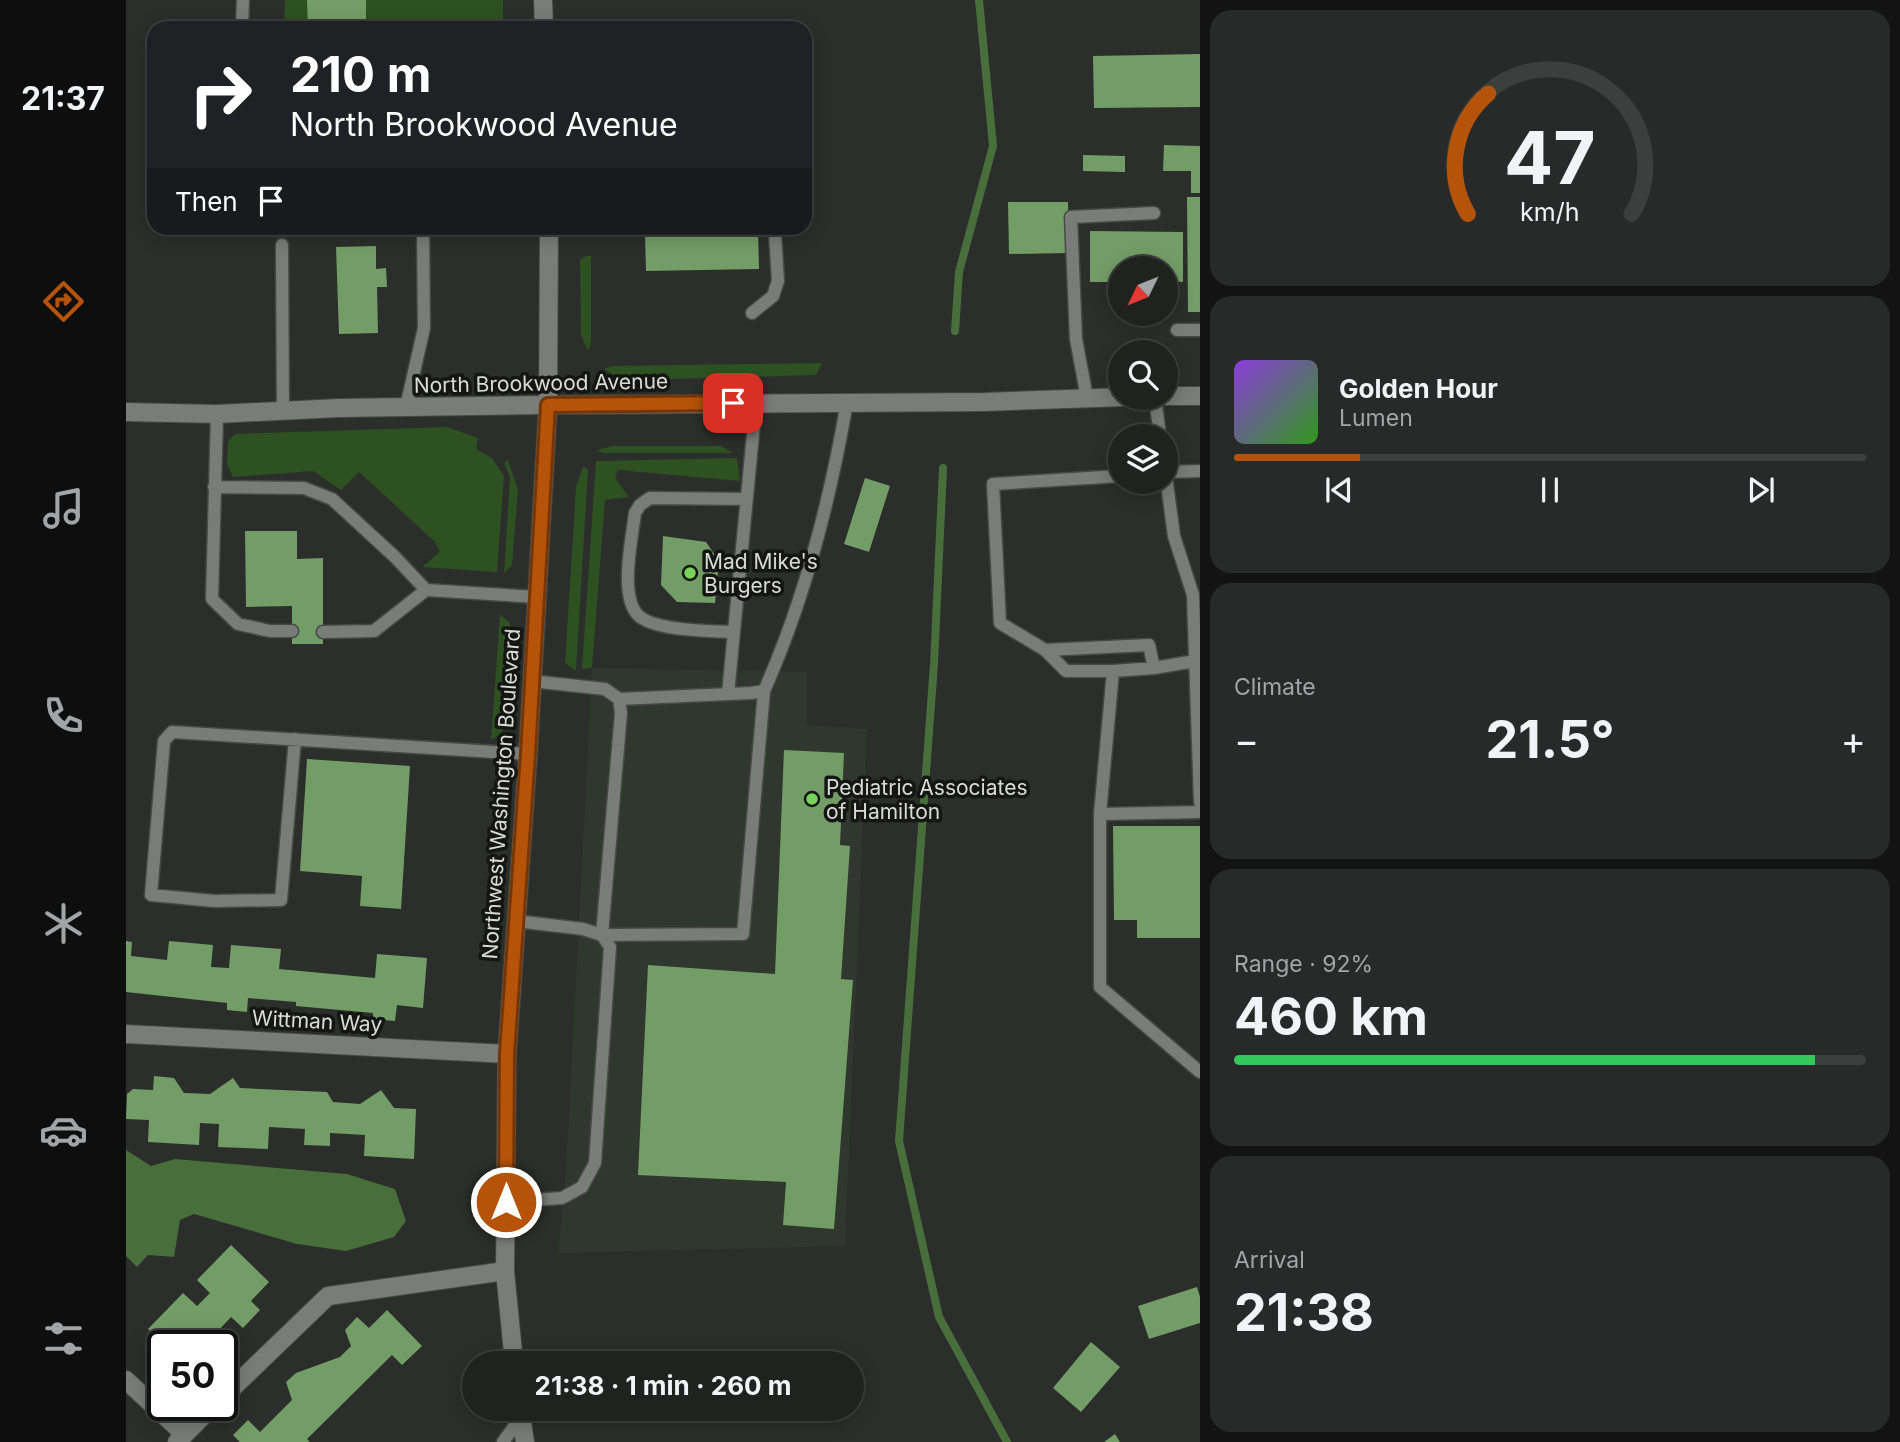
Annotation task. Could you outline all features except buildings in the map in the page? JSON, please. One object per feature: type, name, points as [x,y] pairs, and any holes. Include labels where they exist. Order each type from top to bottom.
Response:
[{"type":"street","points":[[543,0],[544,21]]},
{"type":"street","name":"Northwest Washington Boulevard","points":[[513,1351],[505,1271],[507,1054],[548,405],[549,235]]},
{"type":"street","points":[[1178,396],[1200,396]]},
{"type":"street","name":"North Brookwood Avenue","points":[[126,412],[217,414],[406,407],[1108,397]]},
{"type":"street","name":"Wittman Way","points":[[126,1034],[507,1054]]},
{"type":"street","points":[[238,1383],[328,1296],[505,1271]]},
{"type":"street","points":[[126,1380],[181,1438],[198,1421]]},
{"type":"street","points":[[522,1421],[525,1442]]},
{"type":"lane","points":[[242,21],[243,0]]},
{"type":"lane","points":[[1087,398],[1076,339],[1071,217],[1154,213]]},
{"type":"lane","points":[[406,407],[424,328],[423,235]]},
{"type":"lane","points":[[752,313],[773,296],[778,282],[775,235]]},
{"type":"lane","points":[[282,245],[282,411]]},
{"type":"lane","points":[[1177,330],[1200,330]]},
{"type":"lane","points":[[516,921],[583,929],[601,935],[743,934],[764,691],[785,643],[816,547],[838,456],[847,402]]},
{"type":"lane","points":[[728,694],[756,403]]},
{"type":"lane","points":[[217,414],[212,599],[238,624],[270,631],[292,631]]},
{"type":"lane","points":[[1178,473],[1200,471]]},
{"type":"lane","points":[[1108,476],[993,484],[1000,623],[1045,650],[1066,671],[1154,668],[1195,661]]},
{"type":"lane","points":[[214,487],[304,488],[332,499],[395,557],[426,590]]},
{"type":"lane","points":[[1169,494],[1174,536],[1193,594],[1200,802]]},
{"type":"lane","points":[[734,632],[684,630],[650,623],[638,615],[630,602],[627,582],[635,513],[640,505],[650,498],[747,499]]},
{"type":"lane","points":[[323,632],[374,631],[426,590],[536,597]]},
{"type":"lane","points":[[1045,650],[1150,645],[1154,668]]},
{"type":"lane","points":[[1114,671],[1100,814],[1100,987],[1200,1072]]},
{"type":"lane","points":[[531,681],[605,689],[619,699],[764,691]]},
{"type":"lane","points":[[506,1202],[562,1198],[582,1186],[595,1163],[610,947],[601,935],[621,713],[619,699]]},
{"type":"lane","points":[[295,739],[281,900],[214,901],[151,895],[164,741],[172,732],[295,739],[528,754]]},
{"type":"lane","points":[[1100,814],[1200,812]]},
{"type":"lane","points":[[503,1442],[516,1421]]},
{"type":"shaded area","points":[[285,0],[503,0],[503,21],[284,21]]},
{"type":"shaded area","points":[[591,256],[591,342],[588,351],[581,335],[580,260]]},
{"type":"shaded area","points":[[822,363],[816,375],[634,380],[616,376],[604,369],[612,366]]},
{"type":"shaded area","points":[[447,427],[478,438],[476,449],[492,458],[504,476],[497,572],[422,567],[440,552],[435,542],[359,472],[341,490],[313,471],[233,477],[227,464],[228,441],[235,434]]},
{"type":"shaded area","points":[[613,446],[721,446],[733,453],[602,453],[597,450]]},
{"type":"shaded area","points":[[737,458],[740,481],[618,470],[615,478],[629,497],[605,500],[592,668],[582,669],[596,461]]},
{"type":"shaded area","points":[[508,460],[518,490],[512,565],[504,573],[510,477],[504,463]]},
{"type":"shaded area","points":[[583,466],[588,470],[576,671],[565,663],[576,487]]},
{"type":"shaded area","points":[[500,614],[510,623],[502,733],[491,740]]},
{"type":"shaded area","points":[[592,668],[807,672],[807,725],[867,729],[845,1246],[558,1253],[566,1171]]},
{"type":"shaded area","points":[[126,1150],[151,1166],[175,1159],[347,1174],[395,1189],[406,1221],[394,1237],[346,1251],[297,1244],[194,1214],[180,1220],[174,1257],[148,1255],[137,1267],[126,1256]]},
{"type":"waterway","points":[[955,331],[959,272],[993,146],[979,0]]},
{"type":"waterway","points":[[943,468],[934,664],[899,1141],[939,1317],[1007,1442]]},
{"type":"place","name":"Mad Mike's Burgers","points":[[690,573]]},
{"type":"place","name":"Pediatric Associates of Hamilton","points":[[812,799]]},
{"type":"route","points":[[506,1202],[507,1054],[548,405],[733,403]]}]
